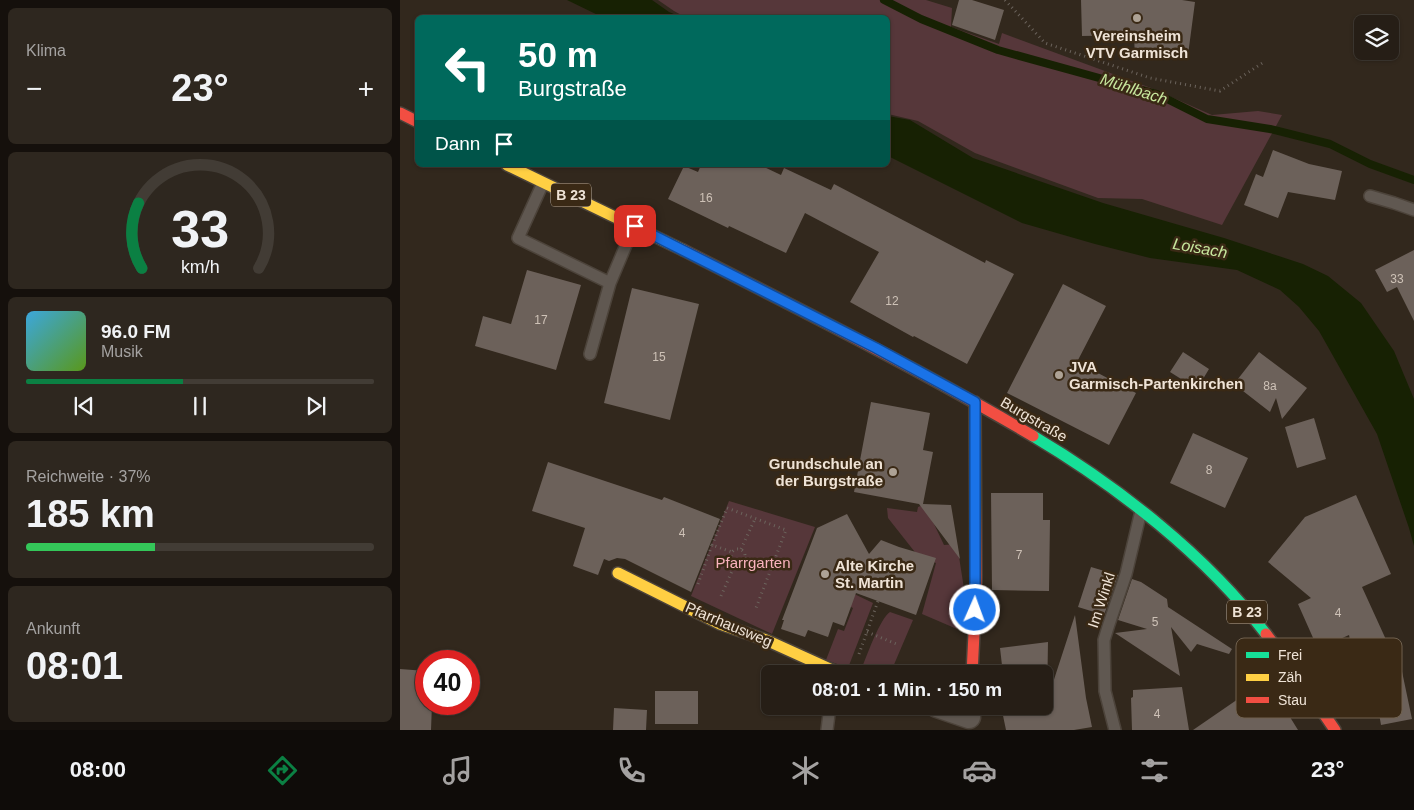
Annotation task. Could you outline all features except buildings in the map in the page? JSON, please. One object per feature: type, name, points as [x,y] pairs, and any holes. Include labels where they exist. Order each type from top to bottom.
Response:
[{"type":"main road","points":[[400,113],[415,120]]},
{"type":"main road","name":"Burgstraße","points":[[511,167],[635,226],[876,348],[975,402],[1063,454],[1141,510],[1206,566],[1269,638]]},
{"type":"main road","points":[[972,665],[976,593],[975,402]]},
{"type":"main road","name":"Pfarrhausweg","points":[[618,573],[720,624],[766,640],[819,665]]},
{"type":"main road","name":"Burgstraße","points":[[1327,718],[1335,730]]},
{"type":"lane","points":[[544,183],[518,238],[610,283]]},
{"type":"lane","points":[[1370,196],[1414,210]]},
{"type":"lane","points":[[590,354],[610,283],[635,226]]},
{"type":"lane","name":"Im Winkl","points":[[1115,730],[1105,690],[1104,640],[1126,574],[1141,510]]},
{"type":"lane","points":[[827,730],[829,715]]},
{"type":"path","points":[[1005,0],[1045,43],[1150,78],[1220,91],[1264,62]]},
{"type":"path","points":[[696,588],[727,508],[786,530],[754,612]]},
{"type":"path","points":[[741,549],[755,519]]},
{"type":"path","points":[[712,545],[732,552]]},
{"type":"path","points":[[732,552],[736,549],[741,549]]},
{"type":"path","points":[[741,549],[745,553],[745,558]]},
{"type":"path","points":[[732,552],[732,559],[736,562]]},
{"type":"path","points":[[745,558],[770,569]]},
{"type":"path","points":[[736,562],[740,562],[745,558]]},
{"type":"path","points":[[720,600],[736,562]]},
{"type":"path","points":[[857,659],[878,601]]},
{"type":"path","points":[[867,632],[899,645]]},
{"type":"green space","points":[[658,0],[926,0],[952,8],[951,27],[999,44],[1002,33],[1151,88],[1212,115],[1258,111],[1282,115],[1222,225],[1142,199],[1098,198],[975,153],[918,121],[890,114],[890,15],[681,15]]},
{"type":"green space","name":"Pfarrgarten","points":[[729,501],[815,527],[772,634],[691,596]]},
{"type":"green space","points":[[923,505],[944,545],[957,544],[965,595],[957,629],[922,614],[936,563],[918,556],[888,518],[887,508],[917,512],[918,507]]},
{"type":"green space","points":[[848,591],[873,603],[849,665],[840,665],[826,660],[838,629],[844,631],[853,608],[843,603]]},
{"type":"green space","points":[[890,612],[913,620],[894,665],[863,665],[878,630]]},
{"type":"water","points":[[567,0],[652,0],[676,15],[598,15]]},
{"type":"water","name":"Loisach","points":[[890,116],[910,120],[973,158],[1103,203],[1224,238],[1303,264],[1328,276],[1361,303],[1394,351],[1414,399],[1414,546],[1377,434],[1319,331],[1299,307],[1280,290],[1237,270],[1150,258],[1022,223],[890,157]]},
{"type":"waterway","name":"Mühlbach","points":[[884,0],[921,19],[998,50],[1157,94],[1207,119],[1270,129],[1330,144],[1370,164],[1414,180]]},
{"type":"traffic: fast","points":[[1033,436],[1096,477],[1159,524],[1216,577],[1266,634]]},
{"type":"traffic: slow","points":[[511,167],[683,250]]},
{"type":"traffic: slow","points":[[618,573],[720,624],[766,640],[821,665]]},
{"type":"traffic: jam","points":[[400,113],[415,120]]},
{"type":"traffic: jam","points":[[683,250],[903,364],[1033,436]]},
{"type":"traffic: jam","points":[[972,665],[976,593],[975,402]]},
{"type":"traffic: jam","points":[[1266,634],[1269,638]]},
{"type":"traffic: jam","points":[[1327,718],[1335,730]]},
{"type":"place","name":"Vereinsheim VTV Garmisch","points":[[1137,18]]},
{"type":"place","name":"JVA Garmisch-Partenkirchen","points":[[1059,375]]},
{"type":"place","name":"Grundschule an der Burgstraße","points":[[893,472]]},
{"type":"place","name":"Alte Kirche St. Martin","points":[[825,574]]},
{"type":"route","points":[[635,226],[876,348],[975,402],[975,610]]}]
